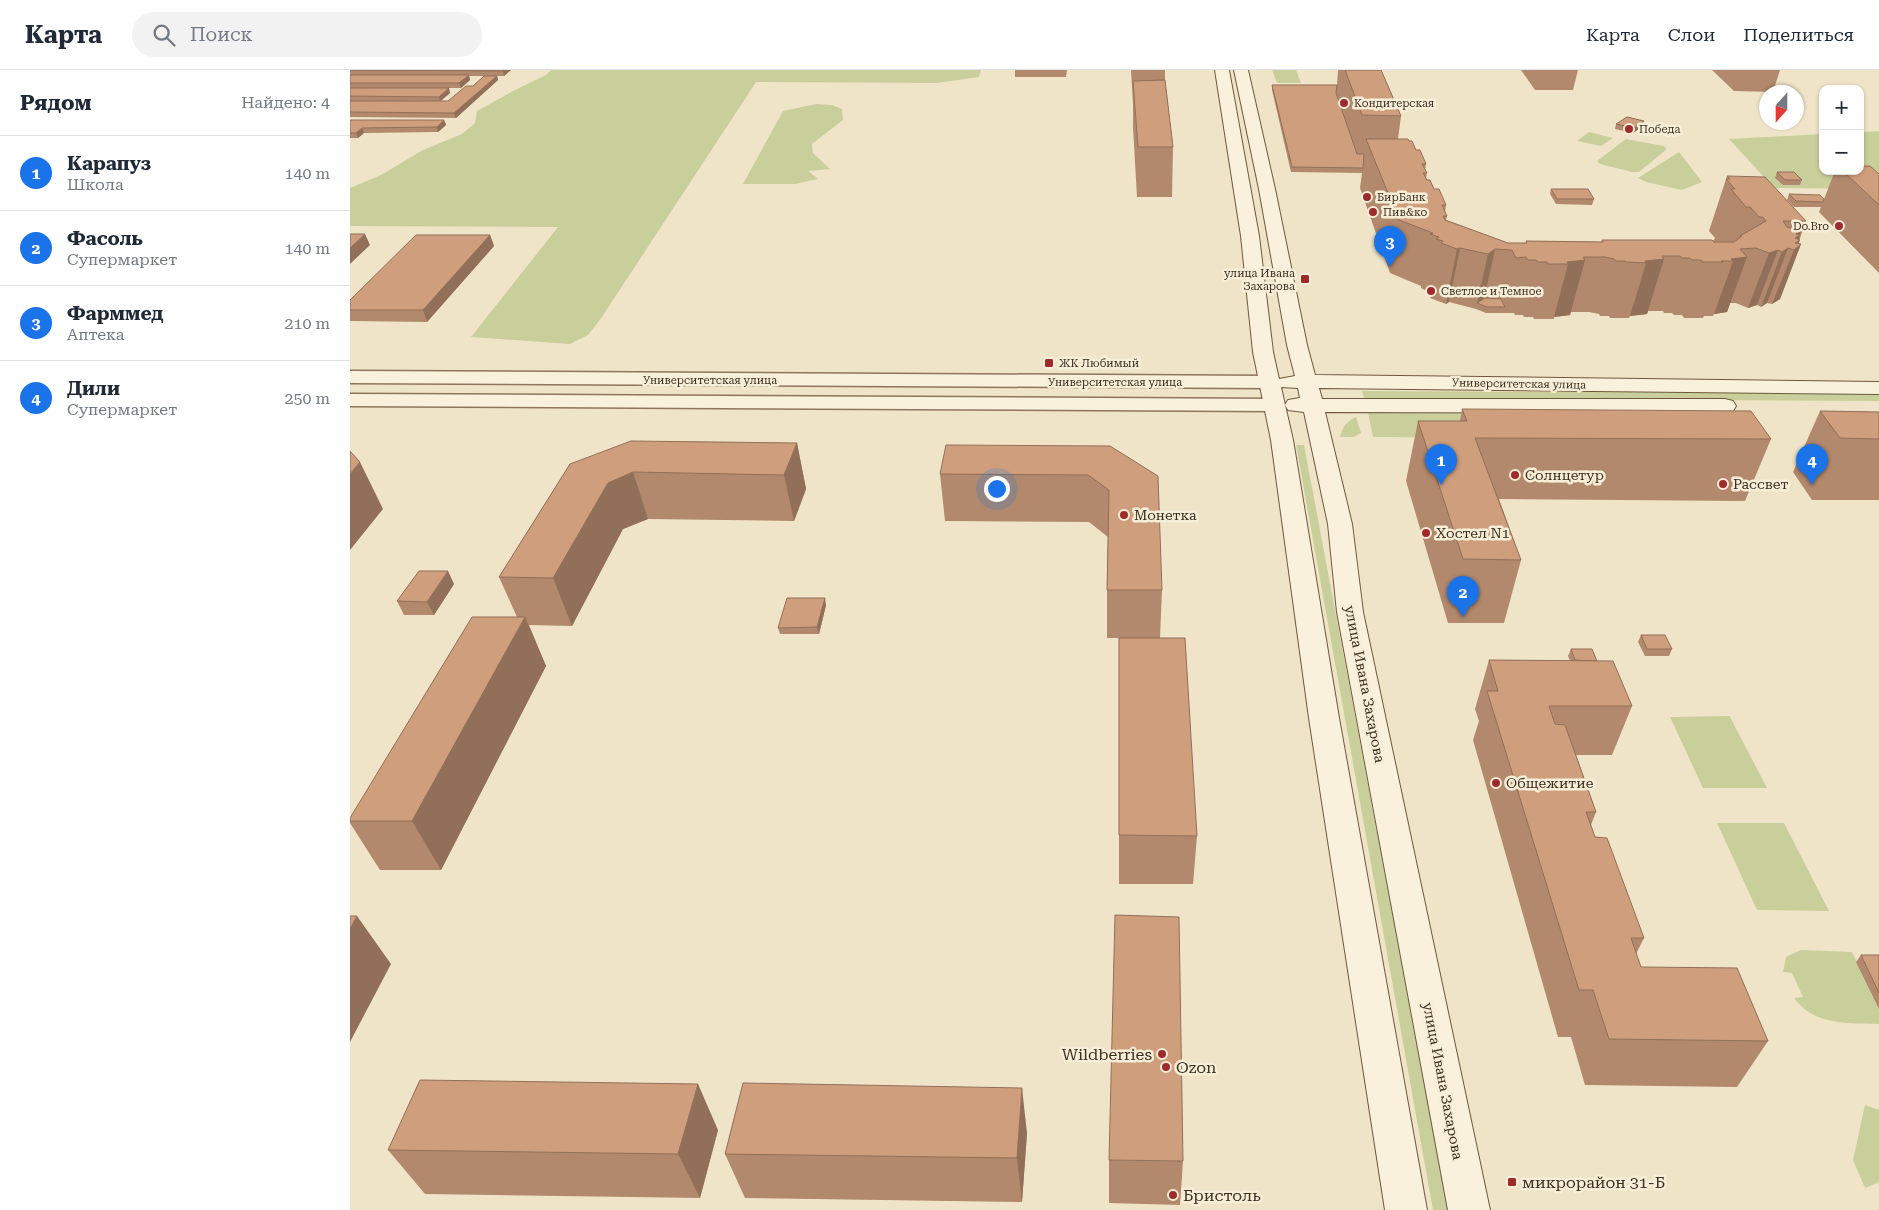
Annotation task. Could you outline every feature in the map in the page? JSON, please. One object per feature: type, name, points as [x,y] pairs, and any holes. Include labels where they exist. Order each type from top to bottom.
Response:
[{"type":"main road","points":[[1222,70],[1250,236],[1263,352],[1282,440],[1324,718],[1406,1210]]},
{"type":"main road","name":"улица Ивана Захарова","points":[[1241,70],[1267,189],[1297,346],[1340,524],[1350,612],[1469,1210]]},
{"type":"main road","name":"Университетская улица","points":[[1270,382],[1310,394],[1879,407]]},
{"type":"main road","name":"Университетская улица","points":[[1274,405],[1310,394],[1879,388]]},
{"type":"street","name":"Университетская улица","points":[[350,377],[1270,382]]},
{"type":"street","name":"Университетская улица","points":[[350,400],[1274,405]]},
{"type":"green space","points":[[551,70],[981,70],[979,77],[937,83],[756,82],[602,317],[588,335],[570,344],[471,337],[558,227],[350,226],[350,188],[381,175],[423,150],[462,134],[475,123],[477,111],[546,75]]},
{"type":"green space","points":[[1272,70],[1296,70],[1301,83],[1277,83]]},
{"type":"green space","points":[[816,104],[832,105],[842,109],[843,120],[812,144],[813,153],[830,169],[808,171],[818,179],[795,184],[743,184],[783,111]]},
{"type":"green space","points":[[1879,131],[1879,189],[1774,188],[1729,139],[1819,134],[1819,175],[1864,175],[1864,132]]},
{"type":"green space","points":[[1589,132],[1613,138],[1601,146],[1577,141]]},
{"type":"green space","points":[[1626,139],[1664,146],[1667,149],[1639,172],[1600,164],[1597,161]]},
{"type":"green space","points":[[1679,152],[1702,182],[1682,190],[1646,182],[1638,178]]},
{"type":"green space","points":[[1362,391],[1879,393],[1879,401],[1364,398]]},
{"type":"green space","points":[[1368,413],[1466,413],[1506,438],[1373,437]]},
{"type":"green space","points":[[1356,417],[1361,433],[1354,437],[1340,437],[1345,425]]},
{"type":"green space","points":[[1296,445],[1304,445],[1448,1210],[1433,1210]]},
{"type":"green space","points":[[1730,716],[1767,788],[1703,788],[1670,717]]},
{"type":"green space","points":[[1717,823],[1784,823],[1829,911],[1757,910]]},
{"type":"green space","points":[[1801,950],[1852,952],[1879,1009],[1879,1024],[1832,1021],[1812,1014],[1802,1007],[1794,998],[1803,997],[1792,973],[1783,972],[1786,957]]},
{"type":"green space","points":[[1865,1105],[1879,1110],[1879,1182],[1865,1188],[1853,1160]]},
{"type":"building","points":[[350,70],[504,70],[503,71]]},
{"type":"building","points":[[1345,70],[1381,70],[1401,116],[1362,115]]},
{"type":"building","points":[[350,75],[469,75],[459,83],[350,83]]},
{"type":"building","points":[[484,76],[497,76],[454,113],[350,112],[350,101],[448,101],[466,86],[473,86]]},
{"type":"building","points":[[1165,80],[1173,147],[1138,147],[1133,81]]},
{"type":"building","points":[[1272,85],[1337,85],[1336,93],[1357,154],[1364,154],[1363,168],[1292,167]]},
{"type":"building","points":[[350,88],[449,88],[439,97],[350,96]]},
{"type":"building","points":[[1627,117],[1644,121],[1634,128],[1616,124]]},
{"type":"building","points":[[350,120],[444,120],[437,127],[362,128],[356,133],[350,133]]},
{"type":"building","points":[[1366,139],[1408,139],[1412,141],[1416,150],[1420,150],[1426,164],[1422,164],[1427,173],[1423,173],[1427,180],[1430,180],[1434,189],[1439,189],[1446,205],[1442,205],[1447,216],[1443,216],[1445,220],[1508,243],[1527,243],[1526,241],[1603,242],[1602,240],[1712,240],[1714,242],[1734,242],[1742,236],[1740,236],[1766,221],[1763,217],[1759,217],[1750,207],[1746,207],[1731,189],[1735,189],[1726,179],[1730,179],[1727,176],[1765,177],[1806,221],[1783,221],[1787,227],[1801,231],[1796,234],[1800,235],[1795,238],[1800,240],[1795,243],[1801,244],[1794,250],[1788,248],[1782,252],[1778,250],[1769,253],[1756,248],[1740,249],[1747,257],[1731,259],[1733,261],[1721,261],[1723,262],[1702,262],[1701,260],[1692,260],[1680,256],[1662,256],[1664,259],[1645,261],[1646,263],[1616,261],[1605,257],[1583,257],[1585,260],[1567,262],[1568,264],[1548,264],[1547,262],[1528,260],[1526,257],[1516,258],[1512,250],[1495,249],[1488,254],[1457,249],[1441,243],[1443,241],[1436,239],[1439,237],[1430,234],[1433,233],[1399,220]]},
{"type":"building","points":[[1864,166],[1870,166],[1879,174],[1879,205],[1847,175],[1864,175]]},
{"type":"building","points":[[1777,172],[1794,172],[1802,180],[1785,180]]},
{"type":"building","points":[[1551,189],[1588,189],[1594,199],[1557,199]]},
{"type":"building","points":[[1789,194],[1820,195],[1824,199],[1823,202],[1796,201]]},
{"type":"building","points":[[350,234],[365,234],[350,248]]},
{"type":"building","points":[[416,235],[490,235],[423,310],[350,310],[350,300]]},
{"type":"building","points":[[1485,298],[1501,299],[1505,307],[1487,307],[1477,303]]},
{"type":"building","points":[[1462,409],[1751,411],[1771,439],[1475,438],[1521,560],[1463,559],[1418,421],[1467,421]]},
{"type":"building","points":[[1820,411],[1879,412],[1879,439],[1840,438]]},
{"type":"building","points":[[631,441],[797,443],[784,475],[633,472],[608,483],[553,578],[499,577],[570,464]]},
{"type":"building","points":[[946,445],[1110,446],[1158,476],[1162,590],[1107,590],[1109,490],[1088,475],[940,474]]},
{"type":"building","points":[[350,451],[360,462],[350,474]]},
{"type":"building","points":[[419,571],[448,571],[427,602],[397,601]]},
{"type":"building","points":[[787,598],[825,598],[817,627],[778,628]]},
{"type":"building","points":[[472,617],[525,617],[412,821],[350,821],[350,818]]},
{"type":"building","points":[[1641,635],[1665,635],[1672,649],[1647,649]]},
{"type":"building","points":[[1119,638],[1185,638],[1197,836],[1119,835]]},
{"type":"building","points":[[1571,649],[1592,649],[1597,661],[1575,660]]},
{"type":"building","points":[[1489,660],[1613,661],[1632,706],[1549,706],[1555,724],[1565,725],[1596,812],[1586,812],[1595,837],[1607,838],[1644,938],[1631,938],[1641,967],[1737,968],[1768,1041],[1609,1039],[1593,990],[1579,990],[1487,691],[1498,691]]},
{"type":"building","points":[[1115,915],[1179,917],[1183,1161],[1109,1160]]},
{"type":"building","points":[[350,916],[357,916],[350,929]]},
{"type":"building","points":[[1861,955],[1879,955],[1879,993]]},
{"type":"building","points":[[420,1080],[698,1084],[678,1154],[388,1150]]},
{"type":"building","points":[[743,1083],[1022,1088],[1017,1158],[725,1154]]},
{"type":"place","name":"Кондитерская","points":[[1344,103]]},
{"type":"place","name":"Победа","points":[[1629,129]]},
{"type":"place","name":"БирБанк","points":[[1367,197]]},
{"type":"place","name":"Пив&ко","points":[[1373,212]]},
{"type":"place","name":"Do.Bro","points":[[1839,226]]},
{"type":"place","name":"Фарммед","points":[[1390,267]]},
{"type":"place","name":"улица Ивана Захарова","points":[[1305,279]]},
{"type":"place","name":"Светлое и Темное","points":[[1431,291]]},
{"type":"place","name":"ЖК Любимый","points":[[1049,363]]},
{"type":"place","name":"Солнцетур","points":[[1515,475]]},
{"type":"place","name":"Рассвет","points":[[1723,484]]},
{"type":"place","name":"Карапуз","points":[[1441,485]]},
{"type":"place","name":"Дили","points":[[1812,485]]},
{"type":"place","name":"Монетка","points":[[1124,515]]},
{"type":"place","name":"Хостел N1","points":[[1426,533]]},
{"type":"place","name":"Фасоль","points":[[1463,617]]},
{"type":"place","name":"Общежитие","points":[[1496,783]]},
{"type":"place","name":"Wildberries","points":[[1162,1054]]},
{"type":"place","name":"Ozon","points":[[1166,1067]]},
{"type":"place","name":"микрорайон 31-Б","points":[[1512,1182]]},
{"type":"place","name":"Бристоль","points":[[1173,1195]]}]
